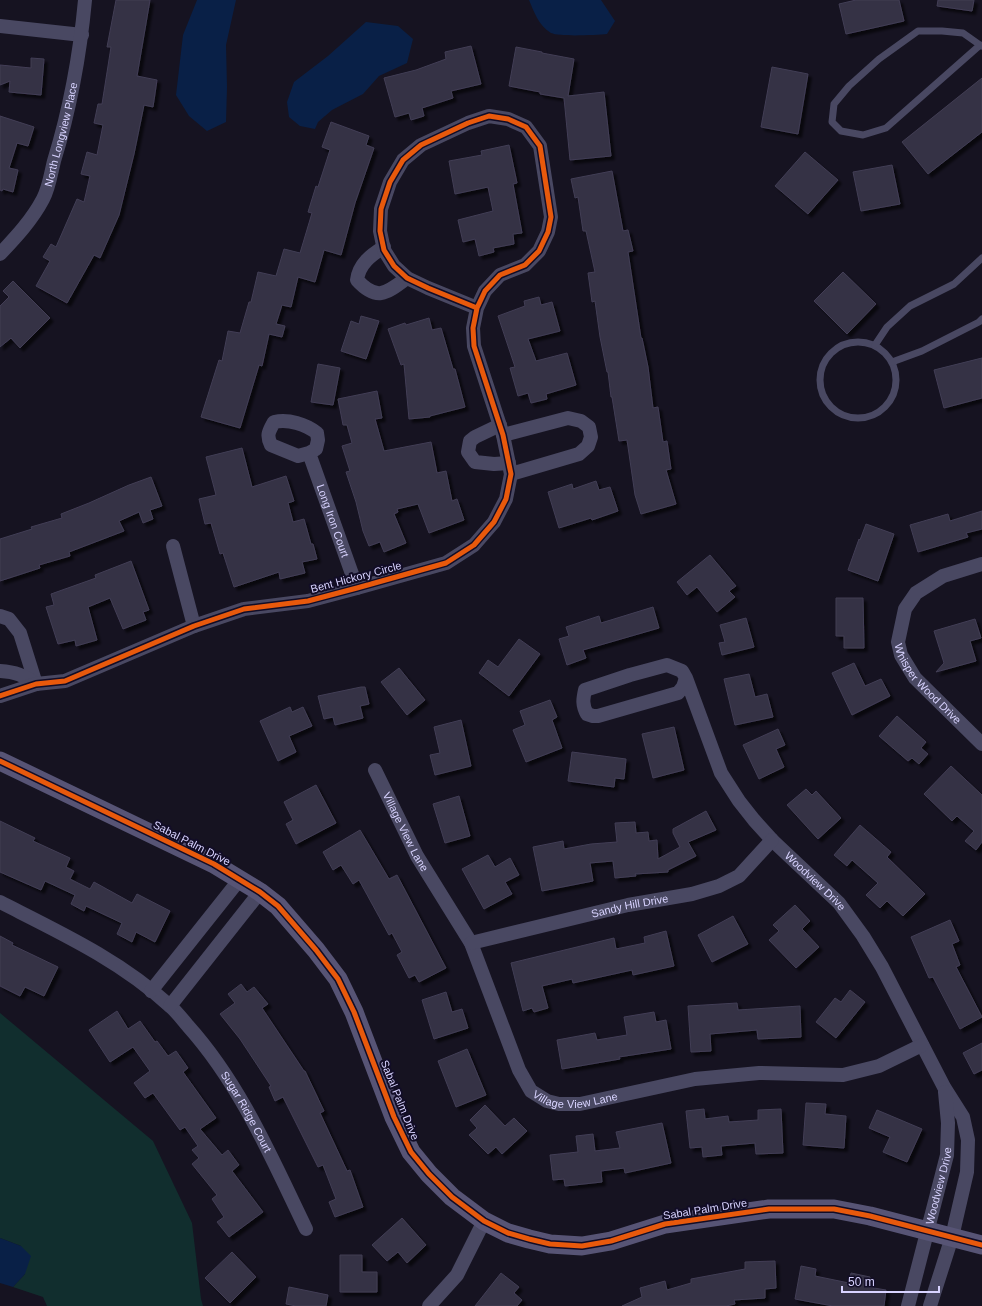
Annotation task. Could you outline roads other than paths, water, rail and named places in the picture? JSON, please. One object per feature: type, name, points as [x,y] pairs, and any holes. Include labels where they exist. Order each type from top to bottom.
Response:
[{"type":"street","name":"North Longview Place","points":[[0,254],[21,233],[44,198],[59,145],[82,35],[85,0]]},
{"type":"street","points":[[0,26],[82,35]]},
{"type":"street","name":"Bent Hickory Circle","points":[[0,696],[36,684],[65,680],[194,626],[244,609],[308,601],[446,563],[474,545],[494,522],[506,499],[510,469],[501,430],[474,346],[473,328],[477,308],[485,291],[500,275],[525,265],[540,251],[548,232],[550,217],[540,146],[526,127],[508,119],[489,116],[468,123],[421,144],[403,160],[390,182],[381,209],[380,231],[384,247],[394,266],[407,278],[477,308]]},
{"type":"street","points":[[384,247],[369,256],[358,271],[358,280],[365,289],[374,294],[384,293],[407,278]]},
{"type":"street","points":[[568,418],[581,421],[589,427],[591,437],[588,446],[579,454],[510,469],[494,464],[475,462],[468,452],[470,441],[475,437],[501,430],[568,418]]},
{"type":"street","name":"Long Iron Court","points":[[309,453],[357,588]]},
{"type":"street","points":[[173,546],[194,626]]},
{"type":"street","name":"Whisper Wood Drive","points":[[982,564],[943,576],[916,593],[905,609],[898,642],[901,655],[916,678],[982,744]]},
{"type":"street","points":[[0,616],[9,619],[20,633],[36,684]]},
{"type":"street","points":[[667,665],[682,671],[686,678],[683,687],[678,693],[598,716],[587,714],[583,705],[585,690],[667,665]]},
{"type":"street","points":[[0,671],[24,676],[36,684]]},
{"type":"street","name":"Woodview Drive","points":[[686,678],[721,773],[739,801],[754,820],[772,840],[839,903],[863,936],[882,967],[944,1087],[963,1118],[968,1140],[967,1172],[952,1237],[930,1306]]},
{"type":"street","name":"Sabal Palm Drive","points":[[0,761],[184,849],[240,879],[278,906],[316,950],[338,979],[354,1012],[394,1117],[411,1152],[429,1174],[452,1197],[484,1221],[508,1233],[550,1244],[582,1246],[611,1241],[665,1224],[769,1209],[834,1209],[870,1216],[982,1245]]},
{"type":"street","name":"Village View Lane","points":[[375,770],[417,856],[471,943],[519,1070],[531,1091],[547,1101],[559,1104],[580,1104],[695,1079],[759,1072],[843,1075],[879,1066],[922,1045]]},
{"type":"street","name":"Sandy Hill Drive","points":[[471,943],[628,905],[692,894],[719,886],[739,876],[772,840]]},
{"type":"street","points":[[151,991],[240,879]]},
{"type":"street","points":[[170,1006],[260,892]]},
{"type":"street","name":"Sugar Ridge Court","points":[[0,902],[97,952],[123,969],[170,1006],[206,1045],[236,1090],[255,1125],[306,1229]]},
{"type":"street","name":"Woodview Drive","points":[[908,1306],[947,1155],[948,1124],[944,1087]]},
{"type":"street","points":[[429,1306],[457,1275],[484,1221]]},
{"type":"lane","points":[[918,31],[963,33],[981,45],[886,128],[863,135],[841,131],[832,122],[834,104],[849,86],[879,59],[918,31]]},
{"type":"lane","points":[[875,345],[887,327],[910,306],[954,284],[982,258]]},
{"type":"lane","points":[[892,362],[922,351],[979,322],[982,319]]},
{"type":"lane","points":[[851,342],[863,342],[875,345],[885,352],[892,362],[896,375],[895,388],[890,400],[881,410],[869,416],[856,418],[843,415],[832,408],[824,398],[820,387],[820,375],[823,363],[830,353],[840,346],[851,342]]},
{"type":"water","points":[[197,0],[236,0],[226,45],[226,122],[207,131],[189,116],[176,95],[183,35]]},
{"type":"water","points":[[529,0],[601,0],[615,21],[607,34],[562,35],[551,33],[540,23]]},
{"type":"water","points":[[366,22],[398,26],[413,39],[407,63],[379,76],[363,94],[332,110],[318,122],[315,129],[300,126],[289,117],[287,102],[294,82],[328,56]]},
{"type":"water","points":[[0,1238],[21,1246],[31,1256],[25,1274],[13,1287],[0,1283]]}]
